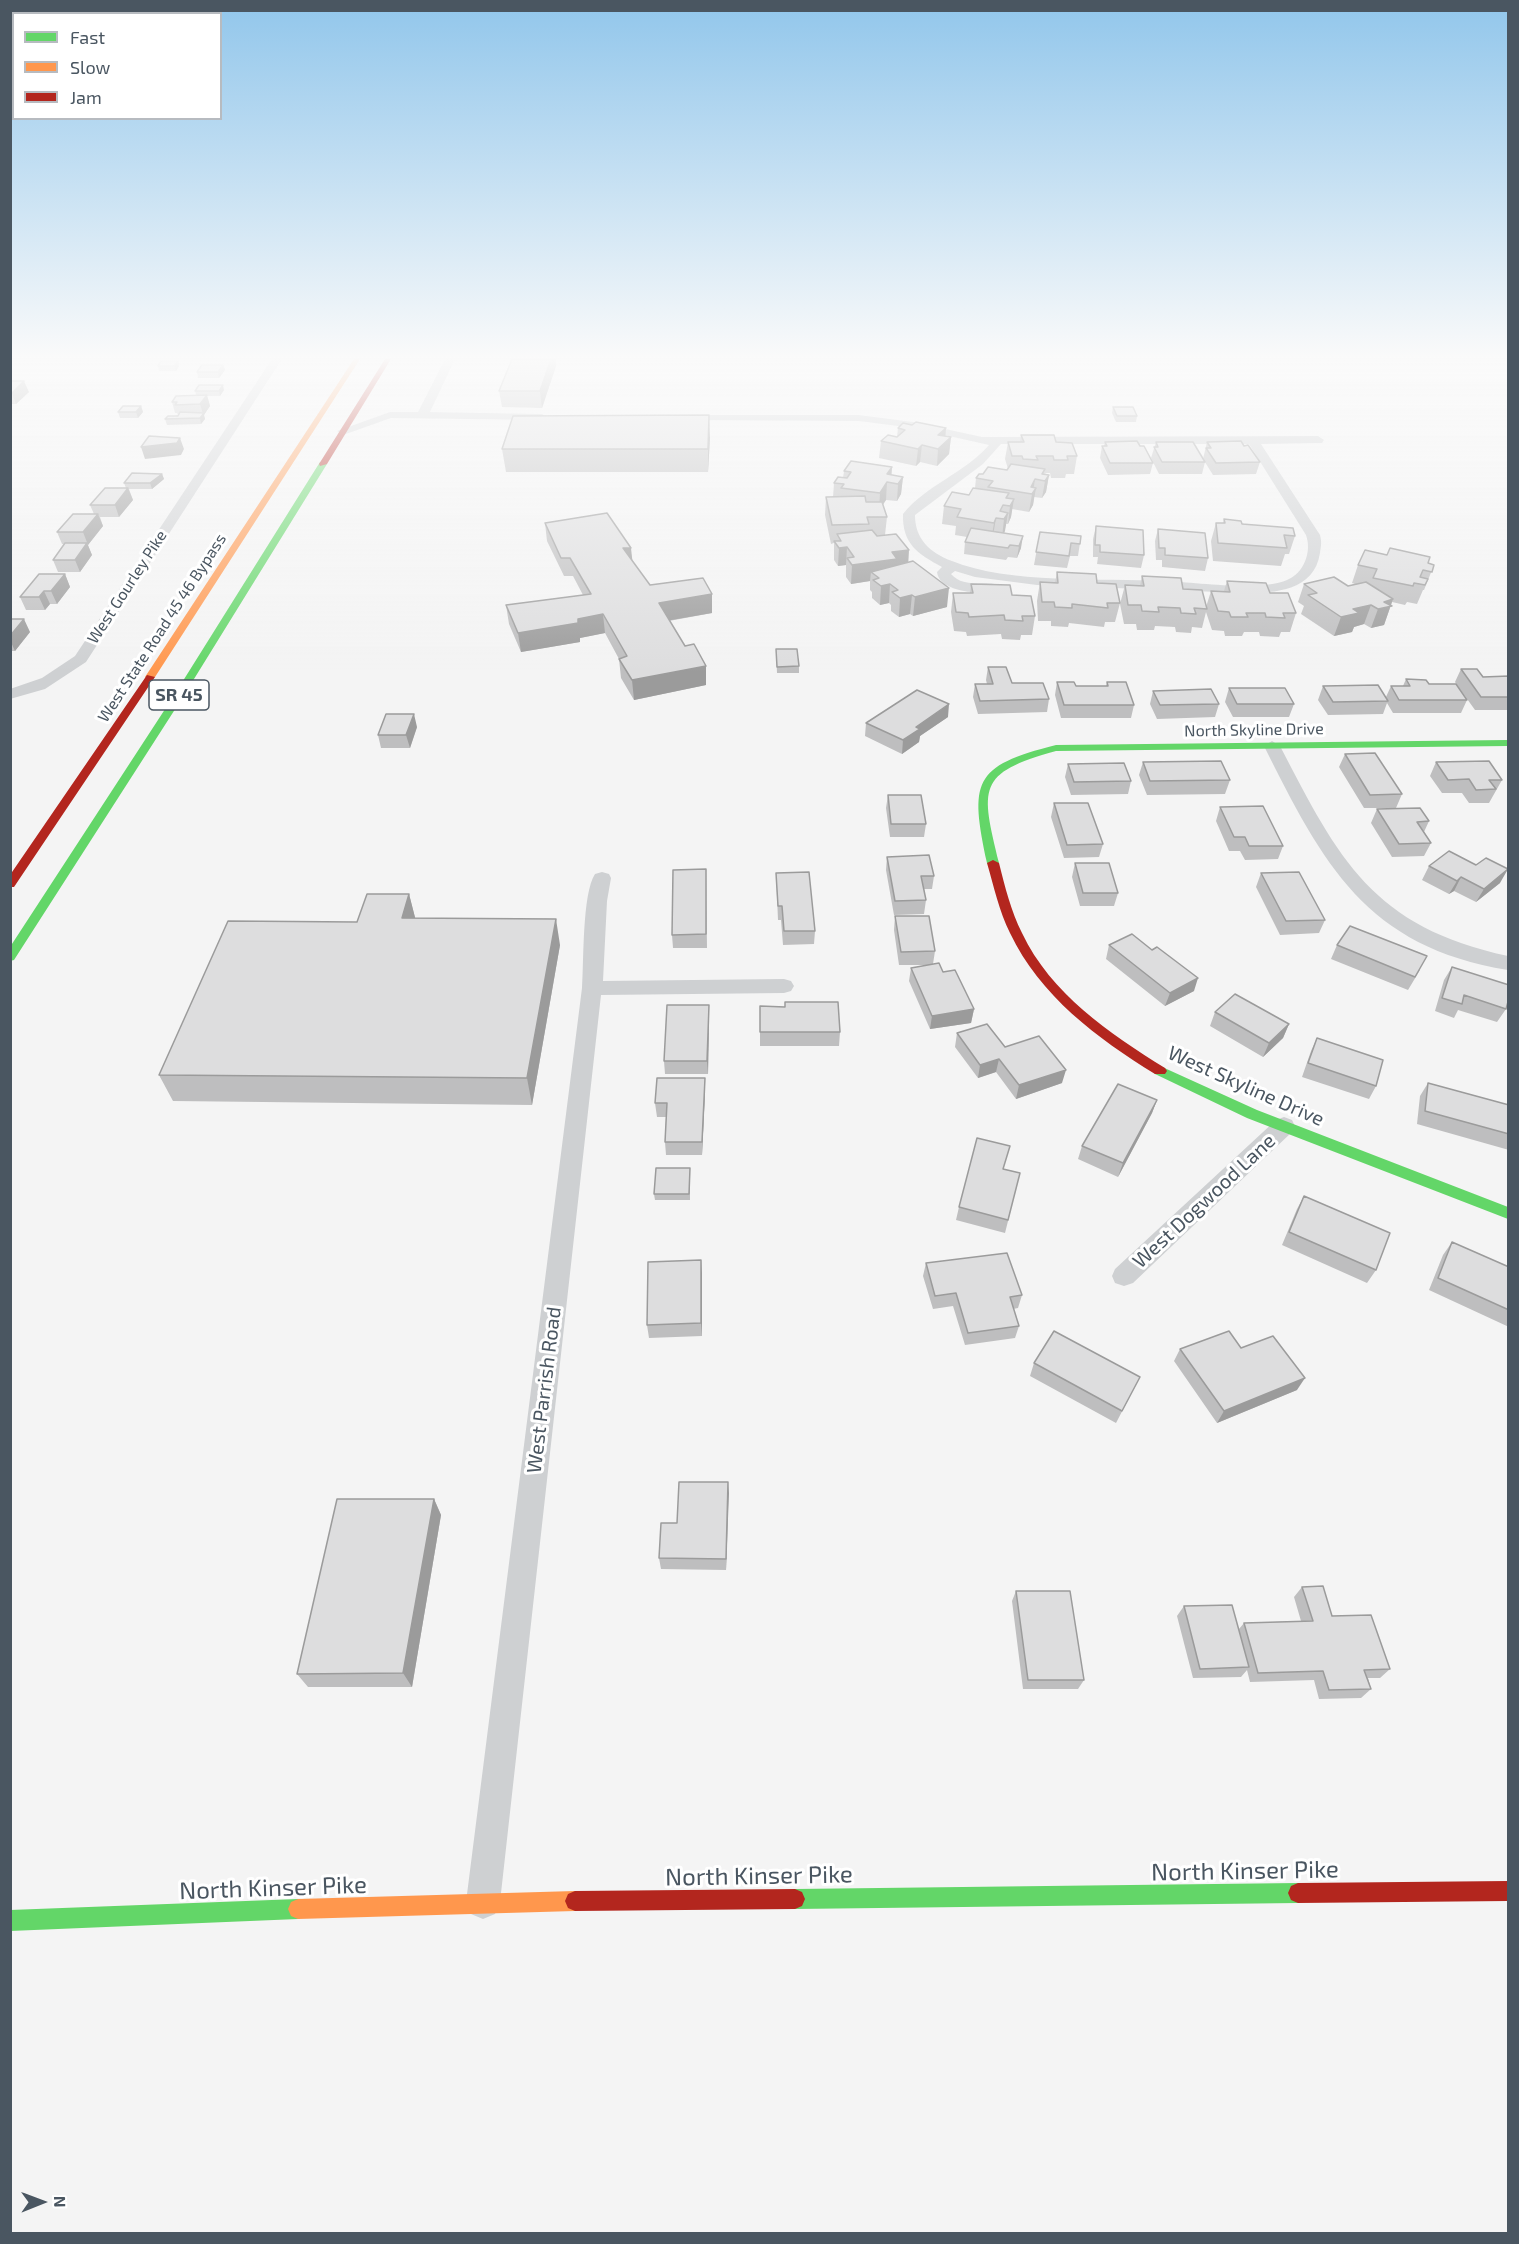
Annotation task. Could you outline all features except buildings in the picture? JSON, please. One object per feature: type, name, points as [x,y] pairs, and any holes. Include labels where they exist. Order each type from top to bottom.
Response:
[{"type":"main road","name":"West State Road 45 46 Bypass","points":[[10,884],[289,464]]},
{"type":"main road","name":"SR 45","points":[[10,957],[195,647],[321,464]]},
{"type":"main road","points":[[184,624],[195,647]]},
{"type":"main road","name":"North Skyline Drive","points":[[1003,764],[1027,754],[1056,748],[1509,743]]},
{"type":"main road","name":"West Skyline Drive","points":[[1003,764],[988,776],[981,793],[983,820],[1002,897],[1027,953],[1041,973],[1059,995],[1096,1029],[1147,1063],[1214,1098],[1509,1213]]},
{"type":"main road","name":"North Kinser Pike","points":[[10,1921],[483,1902],[1509,1891]]},
{"type":"street","name":"West Gourley Pike","points":[[10,694],[30,691],[81,659],[209,464]]},
{"type":"street","points":[[974,464],[921,502],[909,514],[909,529],[913,538],[924,550],[954,566],[944,572],[944,576],[950,582],[985,589],[996,587],[1006,578],[1244,590],[1272,589],[1296,582],[1311,565],[1316,544],[1313,535],[1268,464]]},
{"type":"street","points":[[1272,746],[1329,850],[1357,887],[1377,905],[1431,938],[1464,951],[1509,963]]},
{"type":"street","name":"West Parrish Road","points":[[483,1902],[592,988],[597,901],[602,878]]},
{"type":"street","points":[[592,988],[784,986]]},
{"type":"street","name":"West Dogwood Lane","points":[[1124,1276],[1284,1126]]},
{"type":"traffic: fast","points":[[10,957],[176,700],[323,464]]},
{"type":"traffic: fast","points":[[993,863],[983,815],[986,784],[994,773],[1008,763],[1056,748],[1508,743]]},
{"type":"traffic: fast","points":[[1160,1071],[1252,1114],[1508,1213]]},
{"type":"traffic: fast","points":[[795,1899],[1298,1893]]},
{"type":"traffic: fast","points":[[10,1921],[298,1909]]},
{"type":"traffic: slow","points":[[150,677],[289,464]]},
{"type":"traffic: slow","points":[[298,1909],[575,1901]]},
{"type":"traffic: jam","points":[[10,884],[150,677]]},
{"type":"traffic: jam","points":[[993,863],[1015,932],[1032,962],[1047,981],[1099,1030],[1160,1071]]},
{"type":"traffic: jam","points":[[1298,1893],[1508,1891]]},
{"type":"traffic: jam","points":[[575,1901],[795,1899]]}]
